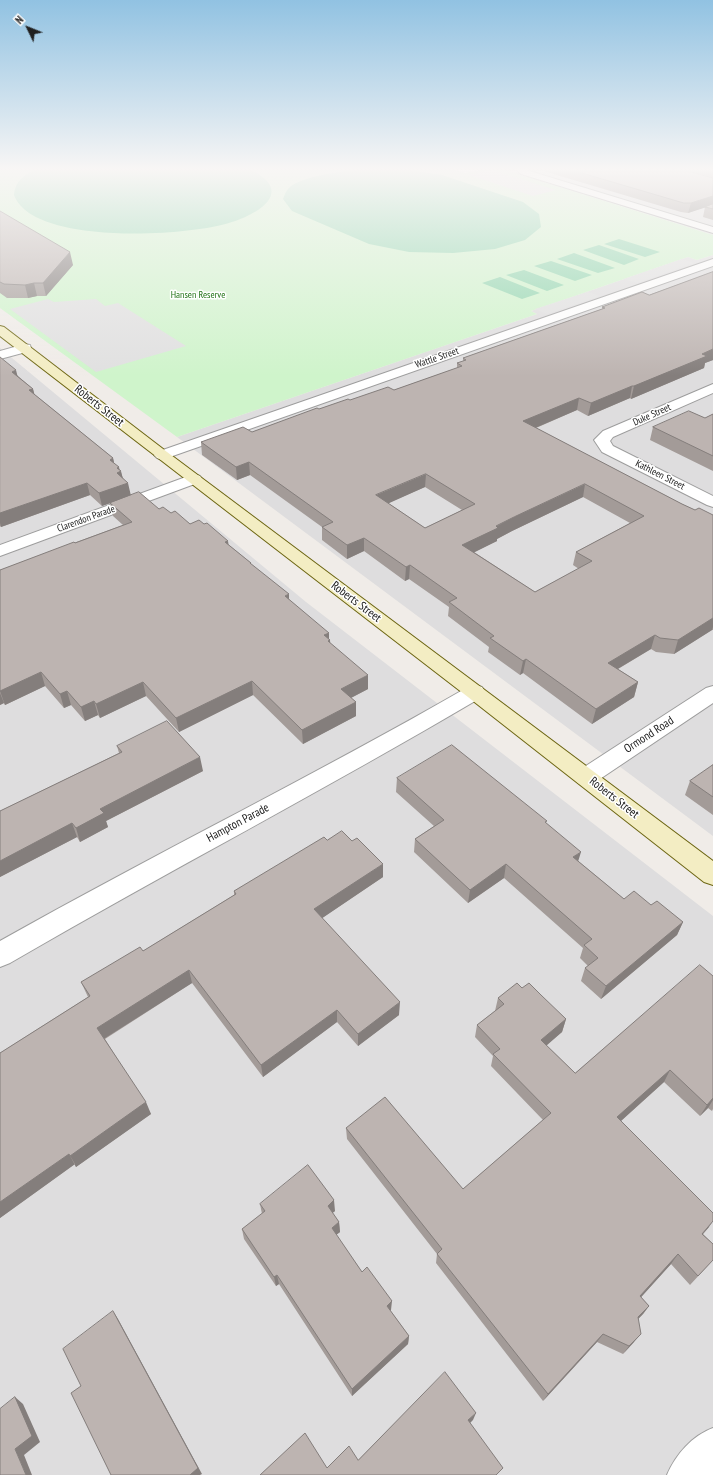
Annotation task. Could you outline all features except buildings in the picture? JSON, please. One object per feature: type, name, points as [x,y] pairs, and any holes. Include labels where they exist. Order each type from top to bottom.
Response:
[{"type":"street","name":"Wattle Street","points":[[162,455],[713,262]]},
{"type":"street","name":"Roberts Street","points":[[0,330],[162,455],[586,776],[713,875]]},
{"type":"street","points":[[0,355],[25,348]]},
{"type":"street","name":"Duke Street","points":[[607,448],[604,446],[602,440],[608,434],[713,388]]},
{"type":"street","name":"Kathleen Street","points":[[607,448],[713,502]]},
{"type":"street","name":"Clarendon Parade","points":[[0,551],[194,479]]},
{"type":"street","name":"Hampton Parade","points":[[0,954],[172,859],[370,753],[475,692]]},
{"type":"street","name":"Ormond Road","points":[[586,776],[713,693]]},
{"type":"street","points":[[687,1475],[713,1448]]},
{"type":"shaded area","points":[[713,255],[713,836],[177,437],[537,314],[531,311],[688,257],[697,260]]},
{"type":"shaded area","points":[[682,259],[694,263],[637,283],[624,279]]},
{"type":"shaded area","points":[[588,292],[600,296],[547,314],[535,309]]},
{"type":"shaded area","points":[[48,299],[54,302],[96,299],[105,306],[118,303],[186,346],[96,372],[10,309]]},
{"type":"shaded area","points":[[0,348],[306,602],[713,916],[713,1475],[0,1475]]},
{"type":"green space","name":"Hansen Reserve","points":[[0,239],[713,239],[713,255],[697,260],[688,257],[531,311],[537,314],[177,437],[0,308]]},
{"type":"green space","points":[[357,239],[526,239],[495,249],[453,253],[409,252],[369,244]]},
{"type":"green space","points":[[619,239],[660,252],[645,257],[604,244]]},
{"type":"green space","points":[[599,245],[639,259],[624,265],[583,250]]},
{"type":"green space","points":[[574,253],[615,268],[598,273],[557,259]]},
{"type":"green space","points":[[551,261],[592,275],[575,281],[534,266]]},
{"type":"green space","points":[[524,270],[564,285],[547,291],[506,275]]},
{"type":"green space","points":[[500,277],[540,293],[522,299],[482,283]]}]
